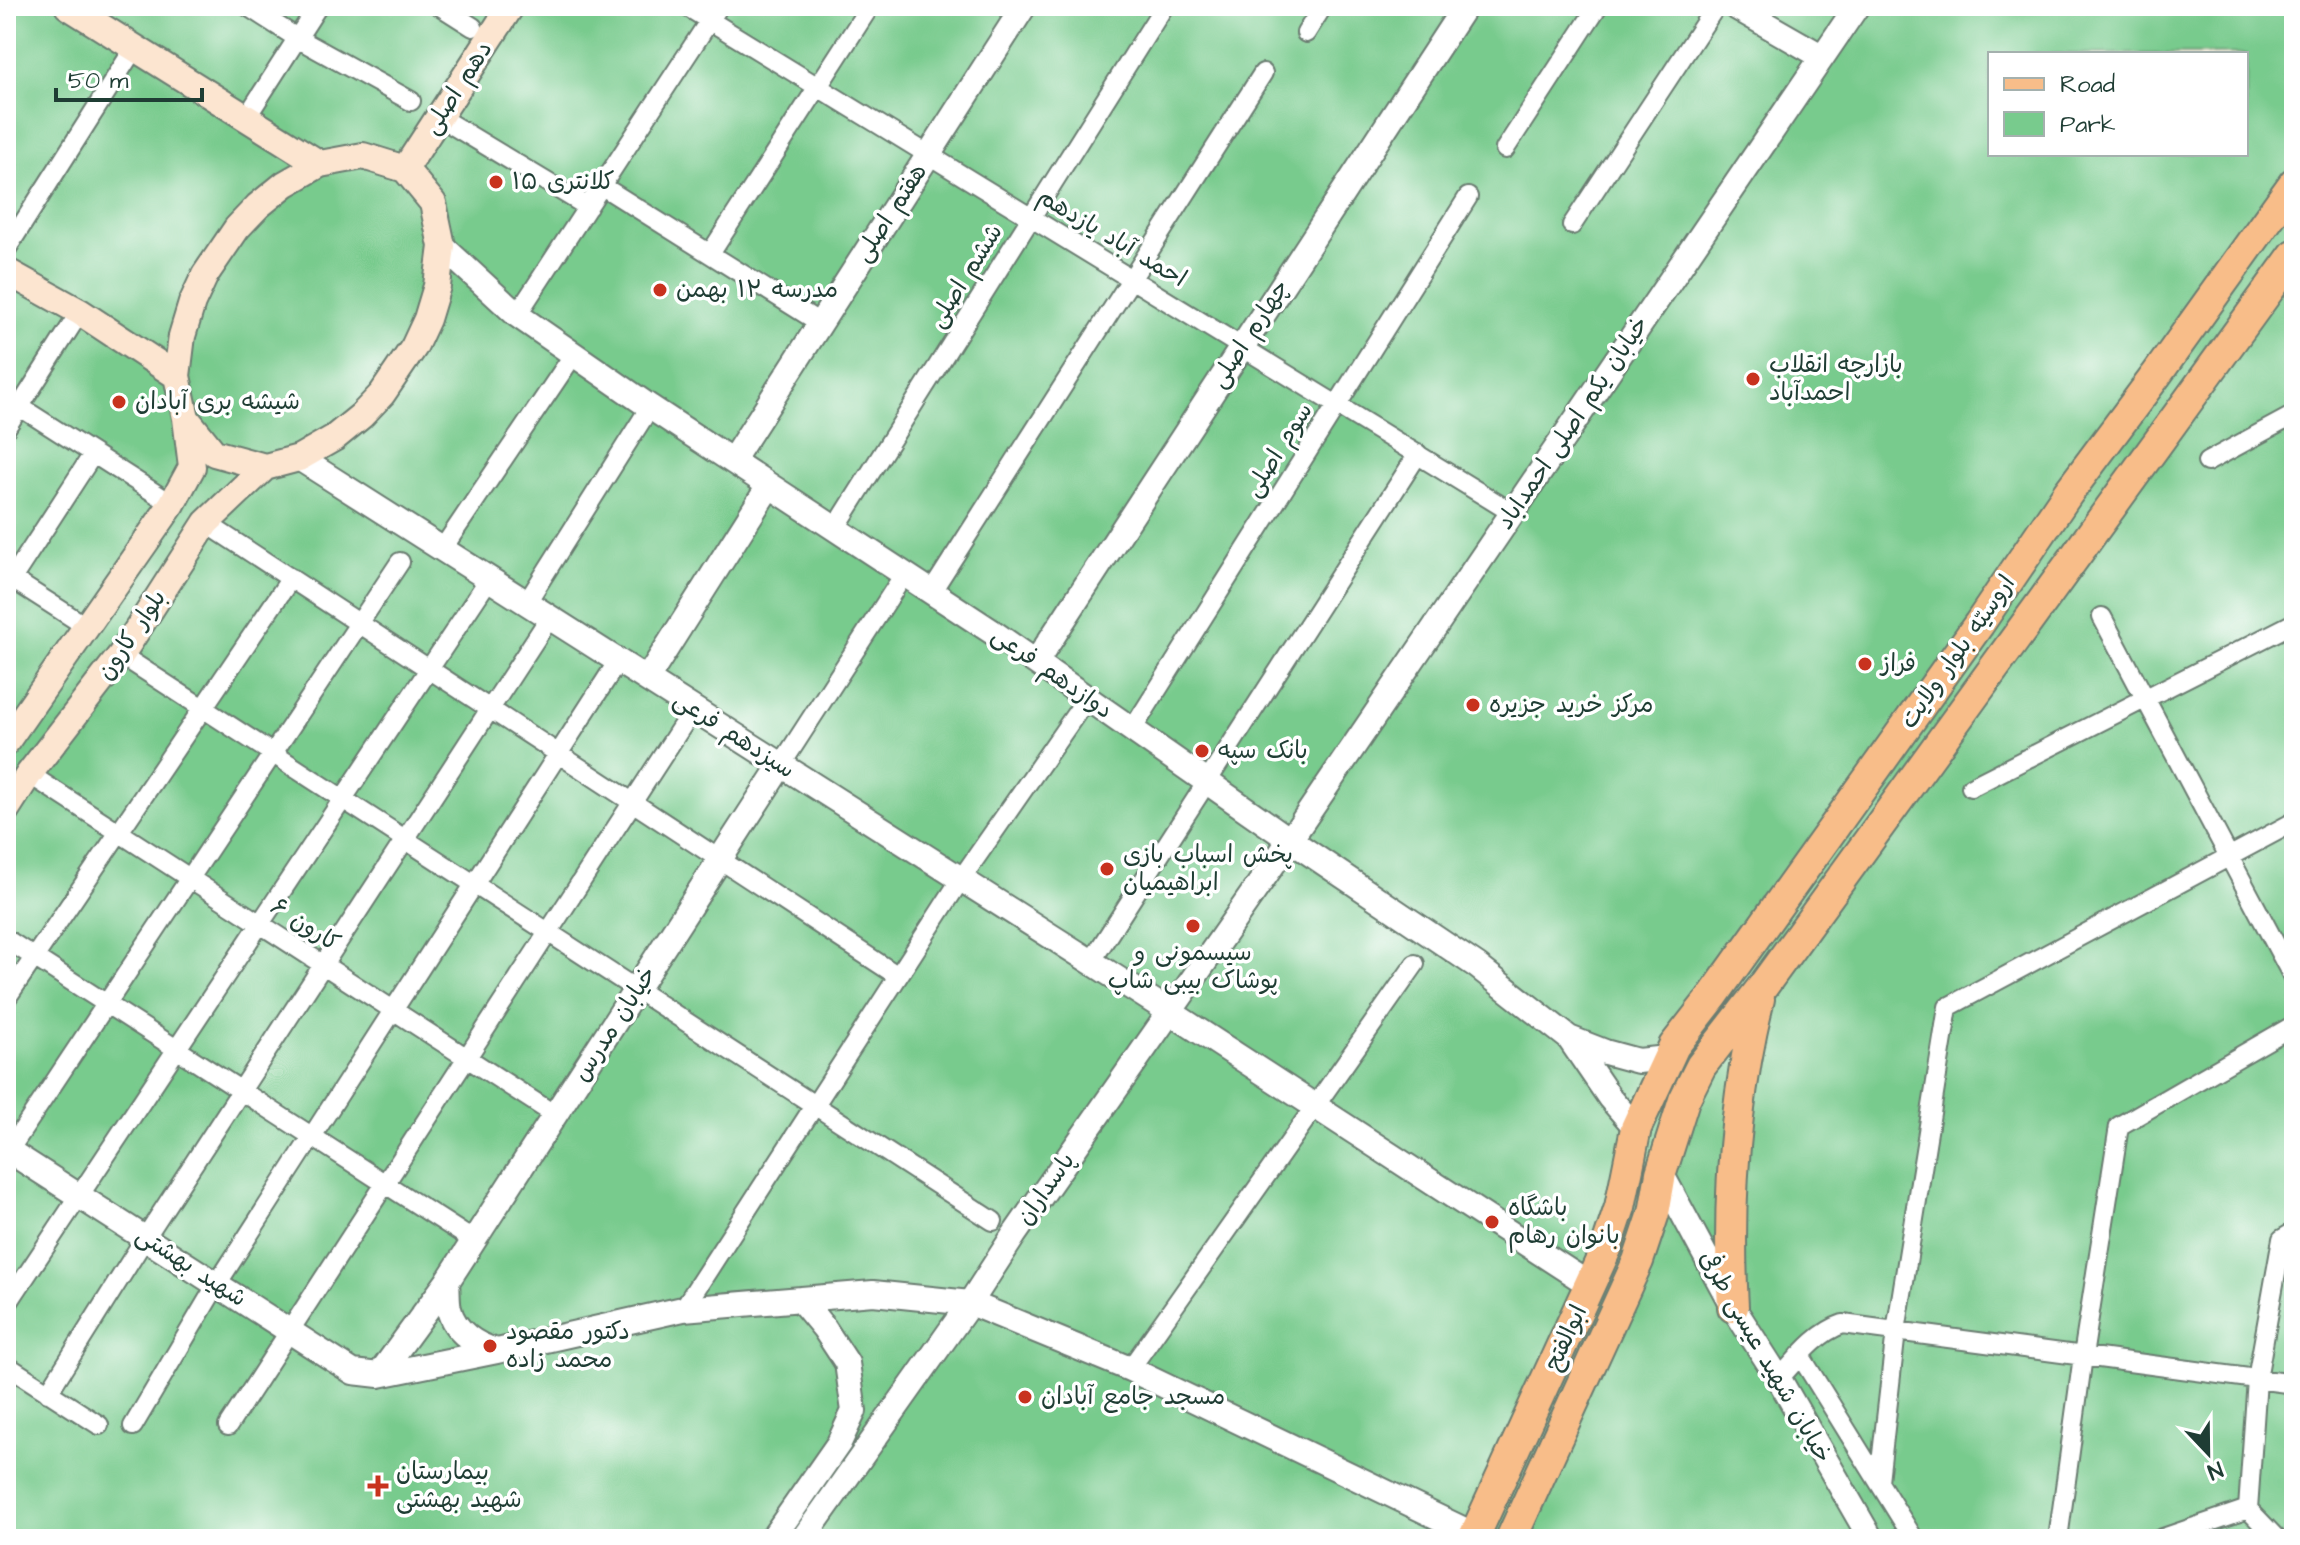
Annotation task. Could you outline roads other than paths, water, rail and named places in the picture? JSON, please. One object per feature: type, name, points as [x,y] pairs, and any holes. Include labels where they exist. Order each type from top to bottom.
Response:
[{"type":"main road","points":[[68,6],[320,164]]},
{"type":"main road","name":"دهم اصلی","points":[[405,169],[511,6]]},
{"type":"main road","points":[[363,156],[405,169],[433,203],[442,246],[437,286],[414,347],[382,394],[361,416],[334,438],[299,458],[265,467],[214,453],[186,418],[177,376],[182,336],[205,275],[237,228],[258,206],[285,184],[320,164],[363,156]]},
{"type":"main road","name":"اروسیّه بلوار ولایت","points":[[1636,1128],[1674,1046],[1979,624],[2068,493],[2294,183]]},
{"type":"main road","name":"اروسیّه بلوار ولایت","points":[[1661,1173],[1684,1100],[1701,1066],[1761,989],[2294,255]]},
{"type":"main road","points":[[6,271],[80,312],[177,376]]},
{"type":"main road","name":"بلوار کارون","points":[[6,742],[172,504],[192,467],[186,418]]},
{"type":"main road","name":"بلوار کارون","points":[[6,810],[29,774],[121,655],[206,523],[265,467]]},
{"type":"main road","points":[[1899,736],[1910,751],[1928,758]]},
{"type":"main road","points":[[1860,791],[1878,795],[1889,811]]},
{"type":"main road","points":[[1733,1307],[1730,1216],[1734,1139],[1742,1079],[1761,989]]},
{"type":"main road","points":[[1636,1128],[1661,1173]]},
{"type":"main road","name":"ابوالفتح","points":[[1474,1537],[1606,1249],[1620,1207],[1636,1128]]},
{"type":"main road","name":"ابوالفتح","points":[[1511,1539],[1638,1261],[1654,1213],[1661,1173]]},
{"type":"street","points":[[247,6],[297,38],[411,101]]},
{"type":"street","points":[[246,118],[318,6]]},
{"type":"street","points":[[440,6],[473,27]]},
{"type":"street","name":"احمد آباد یازدهم","points":[[686,6],[714,13],[818,87],[1511,512]]},
{"type":"street","points":[[710,254],[870,6]]},
{"type":"street","name":"هفتم اصلی","points":[[732,461],[1024,6]]},
{"type":"street","points":[[1306,33],[1323,6]]},
{"type":"street","name":"چهارم اصلی","points":[[1036,662],[1465,6]]},
{"type":"street","points":[[1505,149],[1598,6]]},
{"type":"street","points":[[1572,225],[1716,6]]},
{"type":"street","points":[[1734,6],[1821,56]]},
{"type":"street","name":"خیابان یکم اصلی احمداباد","points":[[1290,840],[1857,6]]},
{"type":"street","name":"ششم اصلی","points":[[835,529],[1163,8]]},
{"type":"street","points":[[517,315],[714,13]]},
{"type":"street","points":[[6,250],[135,47]]},
{"type":"street","points":[[932,591],[1263,73]]},
{"type":"street","points":[[439,117],[588,207]]},
{"type":"street","points":[[602,186],[820,323]]},
{"type":"street","name":"سوم اصلی","points":[[1132,730],[1468,197]]},
{"type":"street","name":"دوازدهم فرعی","points":[[442,246],[517,315],[650,407],[932,591],[1477,966],[1569,1038],[1610,1098],[1636,1128]]},
{"type":"street","points":[[6,428],[13,403],[80,312]]},
{"type":"street","points":[[443,548],[574,354]]},
{"type":"street","points":[[13,403],[172,504]]},
{"type":"street","points":[[527,602],[650,407]]},
{"type":"street","points":[[2207,462],[2291,416]]},
{"type":"street","points":[[87,627],[8,581],[93,454]]},
{"type":"street","points":[[1091,962],[1418,454]]},
{"type":"street","name":"سیزدهم فرعی","points":[[299,458],[1170,1012],[1590,1285]]},
{"type":"street","points":[[647,679],[769,486]]},
{"type":"street","points":[[206,523],[898,976]]},
{"type":"street","points":[[7,1151],[400,562]]},
{"type":"street","points":[[781,765],[905,573]]},
{"type":"street","points":[[6,999],[291,578]]},
{"type":"street","points":[[6,1306],[489,579]]},
{"type":"street","points":[[48,1393],[145,1238],[550,617]]},
{"type":"street","points":[[2102,617],[2294,979]]},
{"type":"street","points":[[1971,787],[2294,623]]},
{"type":"street","points":[[121,655],[993,1221]]},
{"type":"street","points":[[133,1426],[217,1284],[618,661]]},
{"type":"street","points":[[683,1309],[961,879],[1087,698]]},
{"type":"street","points":[[228,1426],[693,709]]},
{"type":"street","name":"خیابان مدرس","points":[[379,1375],[447,1282],[781,765]]},
{"type":"street","name":"کارون ۶","points":[[29,774],[555,1115]]},
{"type":"street","points":[[1879,1481],[1896,1331],[1948,1007],[2294,822]]},
{"type":"street","name":"پاسداران","points":[[803,1539],[1290,840]]},
{"type":"street","points":[[6,939],[474,1241]]},
{"type":"street","points":[[1130,1369],[1415,964]]},
{"type":"street","points":[[2058,1539],[2119,1126],[2294,1025]]},
{"type":"street","points":[[1569,1038],[1638,1061],[1668,1058]]},
{"type":"street","name":"شهید بهشتی","points":[[7,1151],[353,1372],[379,1375]]},
{"type":"street","name":"خیابان شهید عیسی طرفی","points":[[1661,1173],[1733,1307],[1779,1379],[1871,1539]]},
{"type":"street","points":[[2277,1539],[2248,1509],[2257,1379],[2288,1236]]},
{"type":"street","points":[[447,1282],[449,1310],[456,1326],[473,1342],[497,1351]]},
{"type":"street","points":[[379,1375],[683,1309],[873,1293],[970,1303],[1130,1369],[1474,1537]]},
{"type":"street","points":[[772,1539],[839,1443],[854,1411],[847,1363],[800,1299]]},
{"type":"street","points":[[1779,1379],[1828,1329],[1843,1324],[2294,1384]]},
{"type":"street","points":[[1800,1355],[1914,1539]]},
{"type":"street","points":[[6,1365],[99,1425]]},
{"type":"street","points":[[2160,1539],[2248,1509]]},
{"type":"place","name":"کلانتری ۱۵","points":[[496,182]]},
{"type":"place","name":"مدرسه ۱۲ بهمن","points":[[660,290]]},
{"type":"place","name":"بازارچه انقلاب احمدآباد","points":[[1753,379]]},
{"type":"place","name":"شیشه بری آبادان","points":[[119,402]]},
{"type":"place","name":"فراز","points":[[1865,664]]},
{"type":"place","name":"مرکز خرید جزیره","points":[[1473,705]]},
{"type":"place","name":"بانک سپه","points":[[1202,751]]},
{"type":"place","name":"پخش اسباب بازی ابراهیمیان","points":[[1107,869]]},
{"type":"place","name":"سیسمونی و پوشاک بیبی شاپ","points":[[1193,926]]},
{"type":"place","name":"باشگاه بانوان رهام","points":[[1492,1222]]},
{"type":"place","name":"دكتور مقصود محمد زاده","points":[[490,1346]]},
{"type":"place","name":"مسجد جامع آبادان","points":[[1025,1397]]},
{"type":"place","name":"بیمارستان شهید بهشتی","points":[[378,1486]]}]
